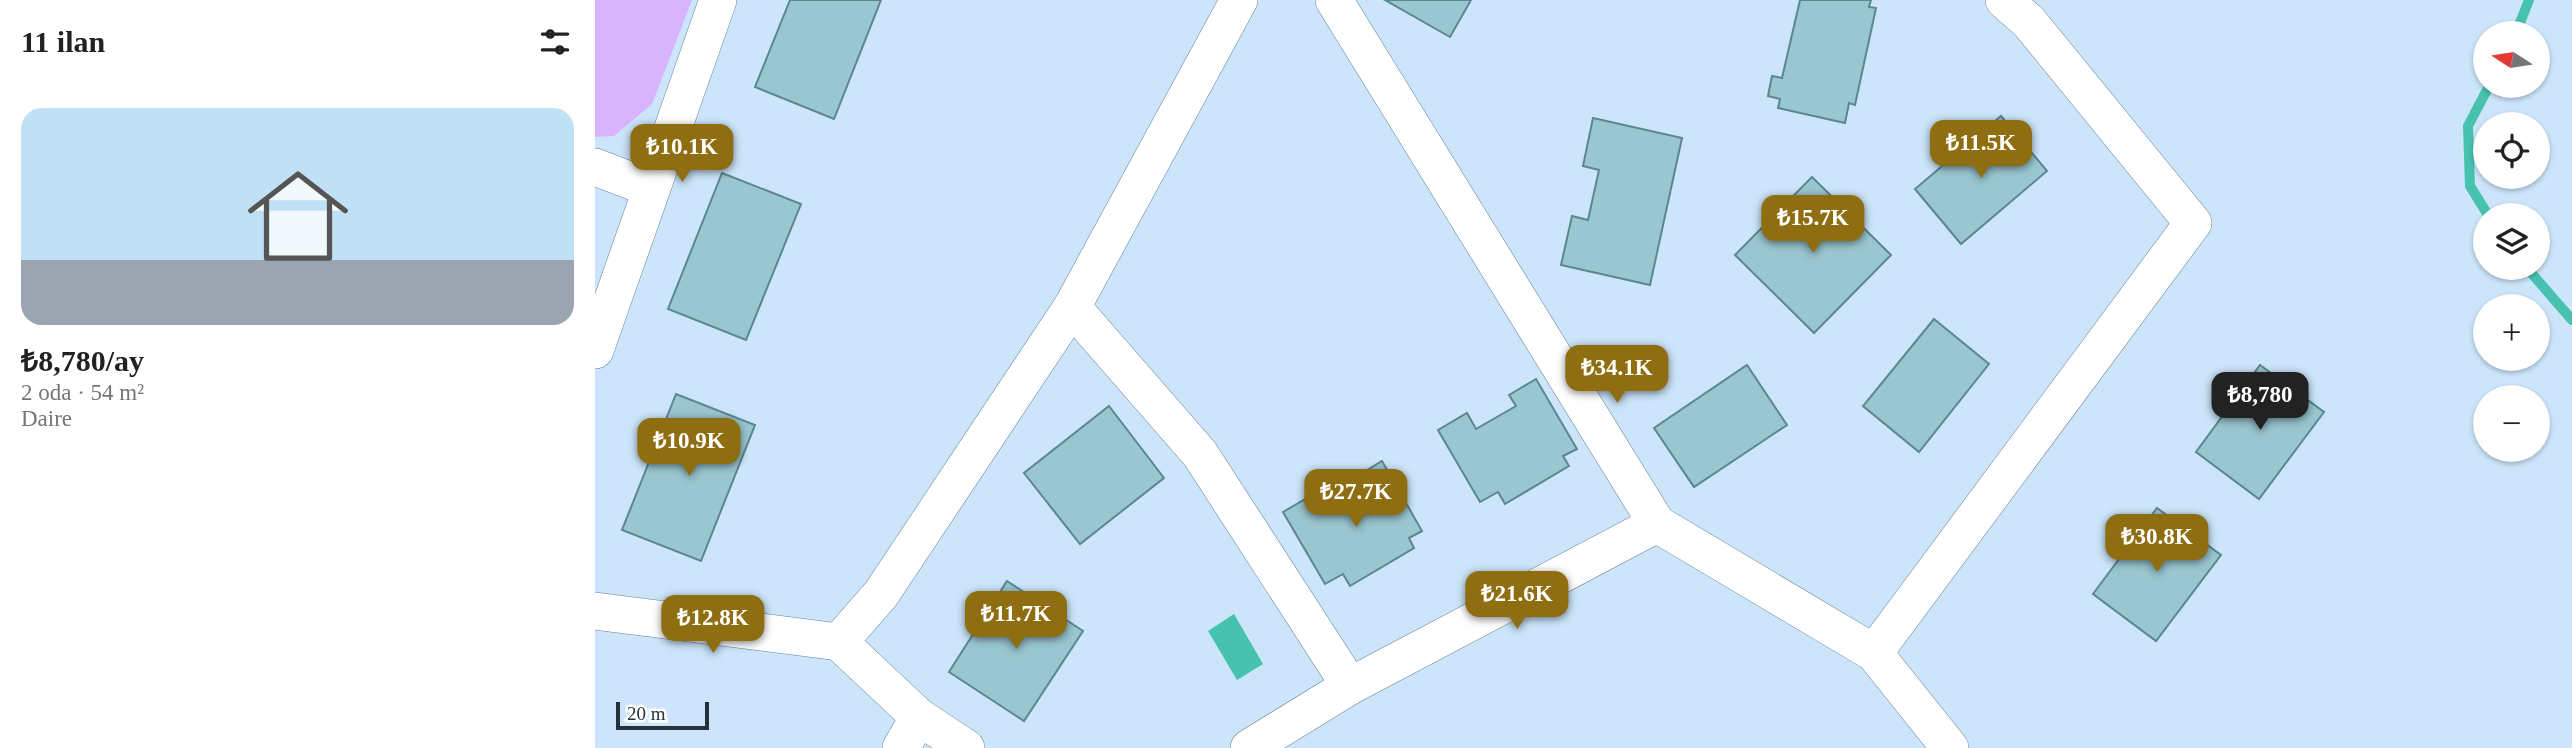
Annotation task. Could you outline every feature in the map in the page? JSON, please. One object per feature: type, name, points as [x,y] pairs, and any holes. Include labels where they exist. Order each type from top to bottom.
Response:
[{"type":"street","points":[[595,350],[602,315],[718,0]]},
{"type":"street","points":[[839,642],[881,594],[1072,307],[1239,0]]},
{"type":"street","points":[[1334,0],[1657,524],[1874,653],[1950,748]]},
{"type":"street","points":[[1874,653],[2193,223],[2029,22],[2004,0]]},
{"type":"street","points":[[595,167],[650,188]]},
{"type":"street","points":[[1072,307],[1200,454],[1350,686]]},
{"type":"street","points":[[1249,748],[1350,686],[1657,524]]},
{"type":"street","points":[[595,611],[839,642],[919,717],[966,748]]},
{"type":"street","points":[[901,748],[919,717]]},
{"type":"shaded area","points":[[595,0],[692,0],[652,104],[614,136],[595,137]]},
{"type":"shaded area","points":[[1234,614],[1263,664],[1237,680],[1208,631]]},
{"type":"building","points":[[790,0],[881,0],[834,119],[755,87]]},
{"type":"building","points":[[1385,0],[1471,0],[1450,37]]},
{"type":"building","points":[[1800,0],[1871,0],[1869,7],[1876,8],[1855,105],[1849,103],[1845,123],[1778,108],[1780,99],[1768,96],[1772,76],[1782,78]]},
{"type":"building","points":[[2001,116],[2047,171],[1961,244],[1915,189]]},
{"type":"building","points":[[1593,118],[1682,138],[1650,285],[1561,265],[1572,216],[1588,220],[1599,170],[1583,166]]},
{"type":"building","points":[[722,173],[801,204],[746,340],[668,309]]},
{"type":"building","points":[[1812,177],[1891,255],[1814,333],[1735,255]]},
{"type":"building","points":[[1934,319],[1989,364],[1919,452],[1863,406]]},
{"type":"building","points":[[1747,365],[1787,425],[1694,487],[1654,428]]},
{"type":"building","points":[[2260,365],[2324,412],[2259,499],[2196,452]]},
{"type":"building","points":[[1536,379],[1577,449],[1563,456],[1569,466],[1505,504],[1498,492],[1480,502],[1438,430],[1467,413],[1476,429],[1516,406],[1509,395]]},
{"type":"building","points":[[676,394],[755,425],[701,561],[622,530]]},
{"type":"building","points":[[1109,406],[1164,478],[1080,544],[1024,473]]},
{"type":"building","points":[[1382,461],[1422,531],[1409,538],[1414,548],[1350,586],[1343,574],[1325,584],[1283,512],[1312,495],[1322,512],[1361,489],[1354,478]]},
{"type":"building","points":[[2157,508],[2221,555],[2156,641],[2093,594]]},
{"type":"building","points":[[1007,581],[1083,631],[1024,721],[949,672]]},
{"type":"waterway","points":[[2521,21],[2529,0]]},
{"type":"waterway","points":[[2481,203],[2470,186],[2468,126],[2483,98]]},
{"type":"waterway","points":[[2537,280],[2572,320]]}]
